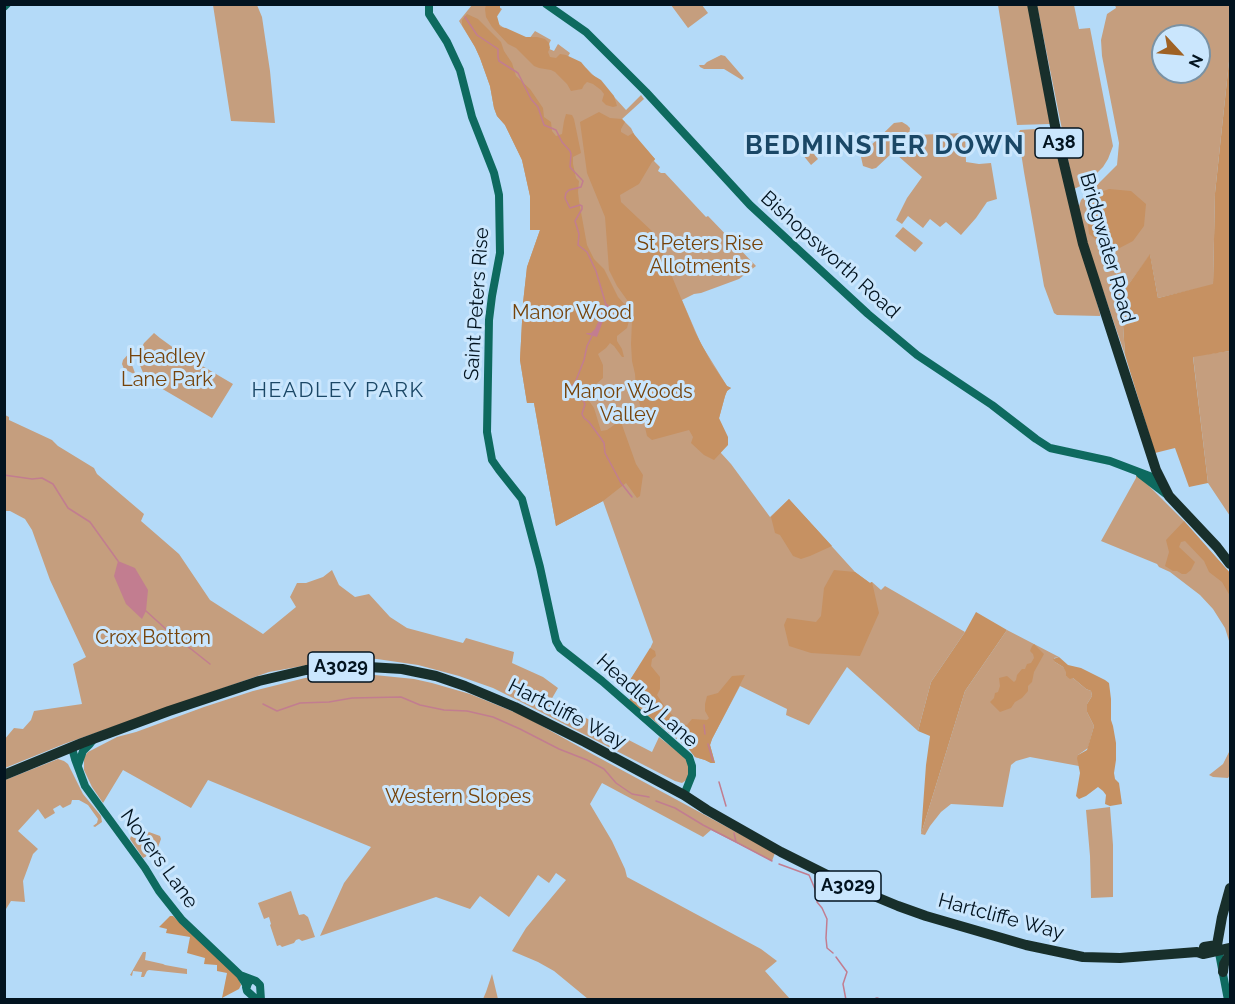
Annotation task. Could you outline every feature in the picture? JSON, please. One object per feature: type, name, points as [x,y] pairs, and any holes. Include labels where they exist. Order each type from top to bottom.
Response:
[{"type":"highway","name":"Bridgwater Road","points":[[1032,4],[1054,122],[1083,244],[1160,480],[1169,496]]},
{"type":"highway","name":"A38","points":[[1169,496],[1230,564]]},
{"type":"highway","name":"Hartcliffe Way","points":[[4,775],[169,711],[269,679],[306,670],[352,666],[402,669],[436,676],[488,695],[585,742],[684,795],[744,832],[845,884],[926,916],[1026,945],[1092,957],[1120,958],[1197,952],[1203,947],[1230,948]]},
{"type":"highway","points":[[1230,889],[1230,904]]},
{"type":"highway","points":[[1218,948],[1226,920],[1230,889]]},
{"type":"highway","points":[[1223,972],[1224,963],[1230,954]]},
{"type":"street","name":"Saint Peters Rise","points":[[429,4],[429,15],[447,42],[460,70],[472,117],[500,195],[500,253],[489,320],[487,432],[492,460],[522,499],[556,641]]},
{"type":"street","name":"Bishopsworth Road","points":[[546,4],[586,32],[646,92],[750,205],[906,346],[992,405],[1042,444],[1057,450],[1110,461],[1160,480]]},
{"type":"street","points":[[1134,470],[1149,468],[1153,459]]},
{"type":"street","name":"Bishopsworth Road","points":[[1134,470],[1169,496]]},
{"type":"street","name":"Headley Lane","points":[[556,641],[560,648],[602,681],[689,757],[692,775],[684,795]]},
{"type":"street","points":[[56,754],[67,758],[77,766],[82,751],[93,739]]},
{"type":"street","name":"Novers Lane","points":[[72,748],[85,786],[170,906],[250,983]]},
{"type":"street","points":[[1218,948],[1228,999]]},
{"type":"street","points":[[250,983],[260,984],[257,996],[247,991],[250,983]]},
{"type":"green space","points":[[213,5],[257,5],[262,17],[275,123],[231,121]]},
{"type":"green space","name":"Manor Woods Valley","points":[[472,5],[496,5],[502,9],[494,21],[526,43],[535,31],[551,40],[547,48],[554,51],[558,44],[570,53],[566,60],[586,68],[626,110],[641,95],[644,99],[622,119],[655,159],[654,161],[660,167],[658,171],[665,173],[756,266],[739,279],[682,300],[701,344],[727,386],[731,388],[725,396],[714,437],[721,453],[770,517],[789,499],[855,572],[881,590],[885,586],[965,632],[931,682],[918,731],[847,667],[809,725],[786,715],[787,709],[740,686],[710,745],[715,763],[695,757],[689,749],[629,700],[639,691],[630,680],[653,642],[603,501],[556,526],[534,403],[527,403],[520,360],[527,267],[540,230],[530,230],[530,196],[522,160],[505,125],[497,116],[480,58],[459,21]]},
{"type":"green space","points":[[486,5],[500,5],[497,16],[500,27],[526,37],[545,39],[549,43],[550,57],[556,58],[560,54],[581,62],[591,74],[601,80],[614,96],[617,106],[606,105],[602,101],[604,94],[593,84],[587,82],[582,89],[571,91],[555,72],[534,66],[492,27],[486,17]]},
{"type":"green space","points":[[671,5],[702,5],[708,13],[688,28]]},
{"type":"green space","points":[[998,5],[1029,5],[1050,124],[1017,125]]},
{"type":"green space","points":[[1037,5],[1074,5],[1079,29],[1090,28],[1113,146],[1103,167],[1087,183],[1074,189]]},
{"type":"green space","points":[[1115,5],[1230,5],[1230,52],[1215,193],[1213,285],[1158,298],[1150,255],[1121,295],[1125,355],[1088,247],[1078,209],[1081,200],[1088,193],[1093,198],[1097,194],[1093,189],[1117,165],[1119,143],[1102,56],[1101,40],[1107,14],[1116,8]]},
{"type":"green space","name":"Manor Wood","points":[[467,14],[478,19],[501,42],[516,76],[530,89],[543,108],[544,117],[551,122],[552,131],[556,136],[562,134],[566,114],[572,115],[581,153],[573,157],[573,164],[576,178],[579,181],[579,201],[587,245],[594,259],[604,269],[618,297],[627,307],[630,317],[627,328],[617,336],[624,357],[610,343],[598,354],[603,365],[603,378],[587,392],[587,398],[594,408],[601,431],[607,430],[618,420],[621,422],[636,464],[643,475],[640,496],[637,498],[626,483],[603,501],[556,526],[534,403],[527,403],[520,360],[527,267],[540,230],[530,230],[530,196],[522,160],[505,125],[497,116],[480,58],[462,25],[462,20]]},
{"type":"green space","points":[[1230,52],[1230,351],[1193,357],[1208,483],[1189,487],[1175,448],[1155,453],[1125,355],[1121,295],[1150,254],[1158,298],[1213,284],[1215,193]]},
{"type":"green space","points":[[721,55],[725,56],[744,78],[742,80],[724,69],[700,67],[699,65],[704,65]]},
{"type":"green space","points":[[599,112],[610,118],[622,119],[625,122],[621,132],[628,136],[633,133],[655,159],[639,184],[620,195],[621,202],[654,233],[695,332],[712,364],[727,386],[731,388],[725,396],[719,418],[728,437],[728,445],[714,460],[704,455],[691,443],[693,437],[689,430],[652,440],[647,436],[632,361],[631,310],[609,270],[605,217],[587,173],[580,122]]},
{"type":"green space","points":[[902,122],[910,128],[906,140],[876,168],[863,166],[861,157],[865,151],[894,123]]},
{"type":"green space","points":[[1050,128],[1100,316],[1057,315],[1054,313],[1044,286],[1019,132],[1020,130]]},
{"type":"green space","points":[[965,133],[966,162],[991,163],[997,199],[987,202],[961,235],[946,222],[940,227],[930,219],[923,228],[908,216],[902,224],[896,220],[907,198],[922,177],[897,155],[915,135]]},
{"type":"green space","points":[[806,144],[818,159],[811,165],[799,150]]},
{"type":"green space","points":[[1109,189],[1131,191],[1146,204],[1144,226],[1133,241],[1114,251],[1089,234],[1087,216],[1090,203],[1101,192]]},
{"type":"green space","points":[[903,227],[923,243],[915,252],[895,236]]},
{"type":"green space","name":"Headley Lane Park","points":[[154,333],[182,354],[233,384],[212,418],[154,384],[144,375],[139,363],[139,353],[144,343]]},
{"type":"green space","points":[[132,350],[134,374],[124,369],[122,364]]},
{"type":"green space","points":[[1230,351],[1230,516],[1208,483],[1193,356]]},
{"type":"green space","name":"Crox Bottom","points":[[5,415],[9,417],[9,420],[52,440],[94,468],[97,474],[144,514],[141,521],[179,554],[210,600],[263,634],[296,607],[290,597],[297,583],[306,583],[323,577],[332,570],[339,585],[355,597],[369,594],[390,617],[407,628],[463,643],[466,638],[514,652],[512,663],[543,677],[558,688],[551,700],[652,752],[659,737],[687,759],[690,766],[688,779],[682,783],[675,781],[493,688],[418,665],[357,658],[269,672],[64,744],[5,768],[4,740],[14,728],[23,729],[31,720],[34,711],[82,704],[73,664],[86,657],[50,580],[32,530],[25,519],[10,511],[5,511]]},
{"type":"green space","points":[[1136,475],[1184,521],[1230,573],[1230,644],[1225,628],[1213,609],[1200,595],[1157,564],[1101,541]]},
{"type":"green space","points":[[789,499],[832,546],[801,559],[793,556],[780,535],[775,533],[771,517]]},
{"type":"green space","points":[[1184,521],[1230,573],[1230,596],[1222,582],[1209,572],[1204,561],[1185,541],[1181,542],[1179,547],[1195,562],[1191,570],[1182,574],[1165,566],[1169,552],[1166,540]]},
{"type":"green space","points":[[834,570],[855,572],[870,583],[872,582],[879,613],[860,656],[811,653],[789,646],[784,625],[787,618],[816,622],[821,616],[824,588]]},
{"type":"green space","points":[[976,612],[1007,630],[965,691],[921,834],[930,736],[918,731],[931,682]]},
{"type":"green space","points":[[1007,630],[1059,657],[1054,658],[1055,662],[1067,672],[1066,676],[1073,678],[1091,691],[1092,696],[1087,704],[1087,712],[1094,726],[1088,748],[1078,755],[1079,766],[1030,757],[1016,761],[1011,765],[1003,807],[951,804],[941,812],[925,835],[921,834],[965,691]]},
{"type":"green space","points":[[1034,644],[1044,654],[1034,672],[1028,691],[1011,708],[1000,712],[990,702],[998,692],[999,678],[1007,676],[1014,682],[1022,669],[1025,669],[1034,658],[1030,651]]},
{"type":"green space","points":[[650,648],[655,651],[656,656],[652,659],[651,666],[660,677],[660,689],[657,695],[667,710],[682,724],[687,725],[692,719],[707,720],[709,718],[705,711],[705,704],[707,696],[718,693],[732,676],[745,675],[712,739],[710,745],[715,763],[695,757],[689,749],[629,700],[639,691],[630,680]]},
{"type":"green space","points":[[1059,657],[1068,665],[1081,668],[1109,683],[1111,720],[1116,743],[1114,773],[1119,783],[1122,804],[1110,806],[1105,804],[1106,795],[1098,787],[1079,799],[1076,796],[1080,773],[1077,758],[1087,750],[1094,726],[1087,712],[1087,704],[1092,696],[1091,691],[1073,678],[1066,676],[1063,667],[1053,659]]},
{"type":"green space","name":"Western Slopes","points":[[355,673],[432,683],[470,694],[524,716],[775,853],[772,861],[711,830],[703,837],[602,783],[590,804],[612,841],[627,877],[761,949],[777,961],[765,971],[790,999],[588,999],[554,971],[512,951],[526,928],[566,880],[556,873],[549,883],[538,875],[509,917],[480,896],[470,909],[436,897],[320,936],[344,883],[371,847],[208,780],[191,808],[123,770],[103,803],[84,770],[84,757],[88,752],[117,737],[253,691],[305,678]]},
{"type":"green space","points":[[1230,750],[1228,778],[1209,775],[1223,764]]},
{"type":"green space","points":[[58,759],[68,764],[83,794],[101,816],[102,822],[93,826],[98,819],[88,805],[79,800],[72,800],[71,804],[63,808],[60,805],[53,809],[55,813],[45,819],[38,809],[18,831],[38,849],[33,854],[23,881],[25,902],[11,901],[6,909],[5,780]]},
{"type":"green space","points":[[1110,807],[1113,897],[1091,898],[1086,810]]},
{"type":"green space","points":[[149,832],[160,836],[161,839],[158,847],[149,847],[147,856],[143,858],[130,839],[131,836],[142,842]]},
{"type":"green space","points":[[291,891],[299,915],[304,914],[308,917],[315,937],[302,941],[299,939],[282,947],[277,946],[269,917],[264,919],[258,903]]},
{"type":"green space","points":[[170,916],[173,916],[237,975],[241,985],[239,989],[222,998],[227,973],[217,971],[217,965],[204,964],[205,958],[187,953],[190,937],[166,933],[167,929],[159,927]]},
{"type":"green space","points":[[143,952],[146,952],[145,960],[187,969],[187,974],[149,970],[144,977],[141,977],[142,972],[133,971],[132,976],[130,975]]},
{"type":"green space","points":[[492,974],[498,999],[483,999],[486,992]]},
{"type":"shaded area","points":[[606,304],[609,305],[597,337],[586,334],[595,329]]},
{"type":"shaded area","points":[[118,561],[135,568],[148,590],[146,611],[142,619],[126,604],[114,576]]},
{"type":"waterway","points":[[465,17],[477,35],[498,49],[499,61],[518,73],[531,99],[538,107],[544,125],[556,130],[570,151],[570,167],[583,181],[581,187],[569,190],[565,198],[570,208],[582,206],[575,221],[579,234],[578,245],[587,252],[596,271],[606,305]]},
{"type":"waterway","points":[[592,336],[575,383],[570,388],[570,393],[583,400],[584,418],[604,443],[605,453],[621,483],[632,497]]},
{"type":"waterway","points":[[4,475],[42,478],[53,484],[68,508],[90,522],[118,561]]},
{"type":"waterway","points":[[146,611],[210,664]]},
{"type":"waterway","points":[[263,704],[277,711],[300,703],[352,698],[401,697],[420,705],[493,717],[604,769],[616,783],[632,794],[649,797]]},
{"type":"waterway","points":[[704,725],[705,734]]},
{"type":"waterway","points":[[708,744],[713,761]]},
{"type":"waterway","points":[[719,782],[726,806]]},
{"type":"waterway","points":[[656,801],[675,808],[736,842]]},
{"type":"waterway","points":[[734,833],[736,842],[772,861]]},
{"type":"waterway","points":[[779,864],[809,875],[817,902],[827,919],[827,948],[833,953]]},
{"type":"waterway","points":[[836,957],[847,972],[843,984],[846,1000]]},
{"type":"waterway","points":[[871,1000],[877,998],[883,1000]]},
{"type":"district","name":"BEDMINSTER DOWN","points":[[885,146]]},
{"type":"district","name":"HEADLEY PARK","points":[[338,391]]},
{"type":"park label","name":"St Peters Rise Allotments","points":[[700,256]]}]
